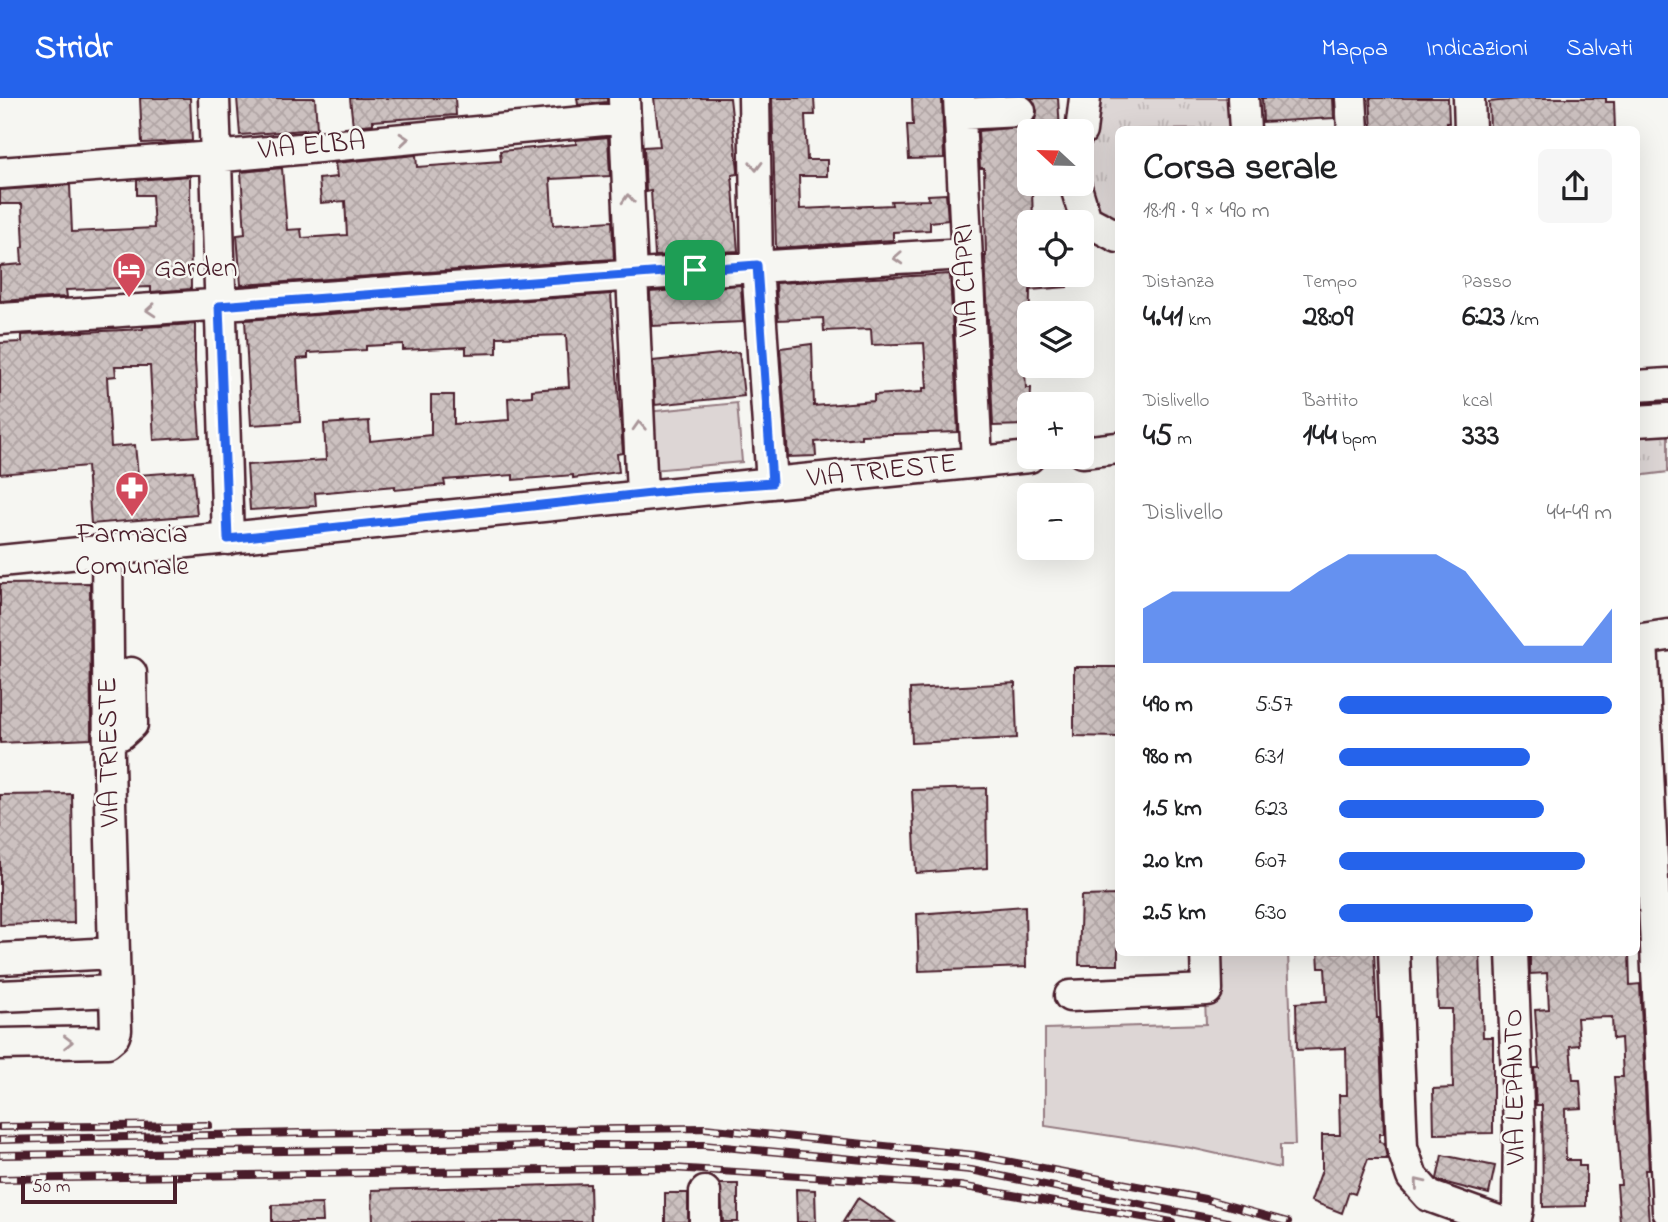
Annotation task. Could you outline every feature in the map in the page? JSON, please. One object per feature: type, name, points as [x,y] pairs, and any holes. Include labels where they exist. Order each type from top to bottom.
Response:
[{"type":"street","points":[[214,98],[228,539]]},
{"type":"street","points":[[754,98],[757,265],[772,483]]},
{"type":"street","points":[[1082,119],[1084,98]]},
{"type":"street","points":[[1243,98],[1245,126]]},
{"type":"street","points":[[1351,98],[1353,126]]},
{"type":"street","points":[[1469,98],[1471,126]]},
{"type":"street","points":[[959,106],[1020,111]]},
{"type":"street","name":"VIA CAPRI","points":[[959,106],[977,461]]},
{"type":"street","points":[[624,108],[642,494]]},
{"type":"street","name":"VIA ELBA","points":[[0,173],[214,157],[624,108]]},
{"type":"street","points":[[1079,196],[1086,219],[1115,235]]},
{"type":"street","points":[[0,319],[219,306],[757,265],[966,254]]},
{"type":"street","points":[[1640,386],[1668,384]]},
{"type":"street","points":[[1640,421],[1668,419]]},
{"type":"street","points":[[1094,451],[1115,448]]},
{"type":"street","name":"VIA TRIESTE","points":[[0,561],[1017,458]]},
{"type":"street","name":"VIA TRIESTE","points":[[0,1044],[107,1042],[114,1037],[116,1030],[107,550]]},
{"type":"street","points":[[1649,638],[1653,911],[1668,1211]]},
{"type":"street","points":[[109,735],[121,734],[132,724],[131,673]]},
{"type":"street","points":[[0,959],[114,953]]},
{"type":"street","points":[[1070,996],[1207,990],[1206,956]]},
{"type":"street","points":[[1394,956],[1402,1147],[1412,1177],[1429,1196],[1517,1219]]},
{"type":"street","name":"VIA LEPANTO","points":[[1512,956],[1519,1128],[1517,1219]]},
{"type":"street","points":[[0,996],[115,991]]},
{"type":"street","points":[[705,1192],[705,1222]]},
{"type":"green space","points":[[1091,98],[1235,98],[1238,126],[1115,126],[1115,227],[1110,225],[1086,196],[1094,196],[1094,119],[1089,119]]},
{"type":"green space","points":[[737,403],[742,462],[652,470],[647,412]]},
{"type":"green space","points":[[1668,428],[1668,472],[1640,476],[1640,430]]},
{"type":"green space","points":[[1222,956],[1288,956],[1295,1145],[1280,1145],[1280,1168],[1191,1148],[1045,1126],[1045,1029],[1206,1024],[1205,1000],[1223,982]]},
{"type":"building","points":[[140,98],[190,98],[192,141],[142,143]]},
{"type":"building","points":[[237,98],[315,98],[317,129],[240,135]]},
{"type":"building","points":[[350,98],[455,98],[456,115],[373,121],[373,124],[353,126]]},
{"type":"building","points":[[577,98],[607,98],[607,102],[578,105]]},
{"type":"building","points":[[654,98],[730,98],[738,170],[738,174],[732,175],[738,251],[655,256],[651,191],[646,192],[644,147],[660,146]]},
{"type":"building","points":[[772,98],[814,98],[815,115],[805,115],[807,160],[827,160],[827,176],[799,176],[800,209],[892,205],[891,201],[929,200],[928,195],[946,194],[948,220],[930,222],[930,230],[893,232],[893,240],[776,248]]},
{"type":"building","points":[[912,98],[942,98],[944,158],[909,159],[907,125],[913,125]]},
{"type":"building","points":[[1031,98],[1058,98],[1059,119],[1035,119],[1037,111]]},
{"type":"building","points":[[1262,98],[1333,98],[1334,118],[1263,122]]},
{"type":"building","points":[[1370,98],[1448,98],[1447,126],[1372,126]]},
{"type":"building","points":[[1528,98],[1606,98],[1606,102],[1614,102],[1615,126],[1490,126],[1489,102]]},
{"type":"building","points":[[1017,127],[1017,196],[1032,196],[1033,210],[1017,210],[1017,287],[1067,287],[1030,290],[1030,301],[1017,301],[1017,378],[1025,378],[1026,388],[1031,388],[1031,392],[1017,392],[1017,425],[993,426],[984,168],[980,168],[978,131]]},
{"type":"building","points":[[608,137],[610,176],[550,179],[553,225],[612,221],[614,259],[241,285],[237,235],[245,234],[241,172],[282,168],[287,230],[301,229],[302,238],[347,235],[345,201],[321,203],[319,179],[337,177],[335,163],[416,155],[417,167],[501,161],[500,151],[576,144],[576,140]]},
{"type":"building","points":[[190,176],[191,289],[151,292],[151,287],[66,290],[67,297],[0,301],[0,266],[22,264],[21,248],[24,247],[22,204],[0,204],[0,190],[70,185],[72,232],[154,228],[152,195],[137,195],[137,180]]},
{"type":"building","points":[[950,274],[958,432],[861,435],[861,438],[815,442],[816,456],[788,457],[780,348],[812,344],[814,406],[874,401],[874,395],[923,392],[923,388],[927,388],[924,343],[872,345],[871,329],[824,331],[823,318],[778,320],[776,283]]},
{"type":"building","points":[[741,285],[743,322],[652,326],[650,292]]},
{"type":"building","points":[[611,294],[623,453],[617,454],[619,472],[573,478],[573,475],[513,480],[513,475],[444,480],[445,485],[395,490],[395,486],[315,493],[316,506],[250,510],[247,465],[326,460],[324,424],[369,421],[370,441],[431,435],[431,395],[454,395],[454,424],[509,420],[508,398],[532,396],[532,390],[569,387],[566,335],[497,337],[497,353],[466,354],[466,347],[403,350],[403,344],[366,346],[366,350],[308,353],[308,358],[297,359],[300,422],[251,425],[245,320]]},
{"type":"building","points":[[195,324],[200,437],[154,440],[150,366],[115,366],[116,376],[107,377],[111,447],[135,445],[138,475],[193,471],[197,515],[91,524],[87,466],[0,474],[0,343],[22,342],[22,335]]},
{"type":"building","points":[[739,352],[744,396],[655,405],[653,361]]},
{"type":"building","points":[[90,583],[91,739],[0,743],[0,584]]},
{"type":"building","points":[[1074,667],[1115,667],[1115,737],[1074,736]]},
{"type":"building","points":[[1015,683],[1017,738],[912,743],[910,689]]},
{"type":"building","points":[[986,788],[987,868],[916,873],[912,790]]},
{"type":"building","points":[[72,794],[74,923],[0,925],[0,795]]},
{"type":"building","points":[[1115,895],[1115,956],[1118,956],[1118,965],[1079,965],[1081,896]]},
{"type":"building","points":[[1025,906],[1026,967],[919,971],[917,914]]},
{"type":"building","points":[[1318,956],[1374,956],[1384,1134],[1380,1134],[1379,1142],[1384,1143],[1387,1159],[1368,1159],[1355,1194],[1349,1192],[1342,1213],[1311,1201],[1322,1170],[1322,1135],[1340,1135],[1339,1095],[1347,1095],[1346,1048],[1297,1050],[1296,1003],[1327,1001],[1325,968],[1319,968]]},
{"type":"building","points":[[1436,956],[1480,956],[1483,1037],[1493,1037],[1493,1133],[1434,1134],[1433,1089],[1453,1088],[1452,1009],[1438,1009]]},
{"type":"building","points":[[1530,956],[1629,956],[1630,985],[1640,984],[1649,1222],[1620,1222],[1617,1185],[1621,1185],[1614,1077],[1623,1077],[1621,1038],[1613,1039],[1612,1017],[1577,1018],[1579,1045],[1570,1046],[1573,1080],[1580,1080],[1582,1108],[1565,1109],[1566,1160],[1579,1160],[1579,1166],[1586,1166],[1586,1206],[1543,1207],[1542,1105],[1536,1105],[1534,1068],[1539,1068],[1535,1010],[1549,1009],[1547,973],[1530,974]]},
{"type":"building","points":[[1442,1155],[1495,1166],[1489,1194],[1439,1181],[1437,1179]]},
{"type":"building","points":[[590,1184],[591,1222],[373,1222],[372,1190]]},
{"type":"building","points":[[720,1184],[738,1184],[738,1222],[723,1222]]},
{"type":"building","points":[[796,1189],[815,1190],[816,1222],[797,1222]]},
{"type":"building","points":[[665,1193],[688,1193],[688,1222],[665,1222]]},
{"type":"building","points":[[858,1198],[894,1222],[843,1222]]},
{"type":"building","points":[[322,1204],[323,1222],[272,1222],[272,1205]]},
{"type":"railway","points":[[0,1127],[209,1125]]},
{"type":"railway","points":[[0,1140],[704,1128],[975,1155],[1205,1199],[1288,1222]]},
{"type":"railway","points":[[0,1155],[550,1145],[703,1145],[971,1170],[1228,1222]]},
{"type":"railway","points":[[0,1179],[672,1168],[960,1186],[1172,1222]]},
{"type":"place","name":"Garden","points":[[129,299]]},
{"type":"place","name":"Farmacia Comunale","points":[[132,518]]},
{"type":"route","points":[[757,265],[772,483],[688,489],[228,539],[219,306],[695,270],[757,265]]}]
